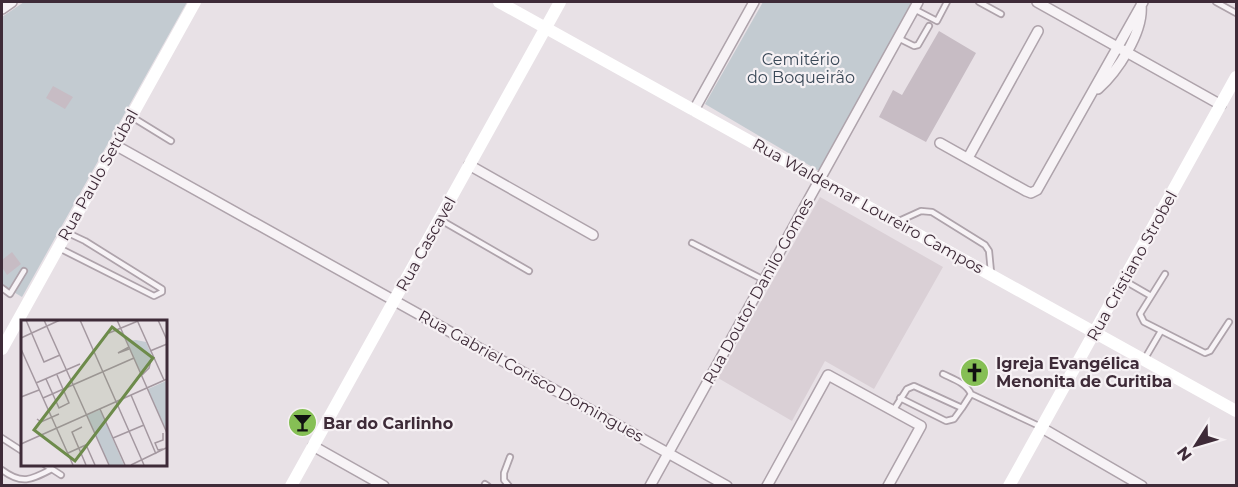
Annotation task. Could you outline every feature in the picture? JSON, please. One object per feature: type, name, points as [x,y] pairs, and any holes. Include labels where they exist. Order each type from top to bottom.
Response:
[{"type":"main road","name":"Rua Paulo Setúbal","points":[[2,350],[195,2]]},
{"type":"main road","name":"Rua Waldemar Loureiro Campos","points":[[499,2],[1236,411]]},
{"type":"main road","name":"Rua Cascavel","points":[[291,486],[560,2]]},
{"type":"main road","name":"Rua Cristiano Strobel","points":[[1009,486],[1236,77]]},
{"type":"street","points":[[2,9],[12,2]]},
{"type":"street","points":[[694,110],[754,2]]},
{"type":"street","points":[[1037,2],[1221,105]]},
{"type":"street","points":[[940,143],[1026,191],[1032,193],[1037,190],[1092,95],[1114,73],[1122,49],[1140,23],[1142,14],[1139,3]]},
{"type":"street","name":"Rua Doutor Danilo Gomes","points":[[650,486],[916,5]]},
{"type":"street","points":[[968,158],[1038,31]]},
{"type":"street","name":"Rua Gabriel Corisco Domingues","points":[[115,145],[727,486]]},
{"type":"street","points":[[469,165],[593,235]]},
{"type":"street","points":[[767,486],[828,375],[921,426],[888,486]]},
{"type":"street","points":[[1042,428],[1142,486]]},
{"type":"street","points":[[313,446],[384,486]]},
{"type":"lane","points":[[916,5],[937,21],[947,2]]},
{"type":"lane","points":[[979,2],[1001,14]]},
{"type":"lane","points":[[1216,2],[1236,14]]},
{"type":"lane","points":[[898,38],[912,46],[918,45],[929,26]]},
{"type":"lane","points":[[131,116],[171,141]]},
{"type":"lane","points":[[897,222],[921,211],[933,213],[985,245],[989,251],[992,275]]},
{"type":"lane","points":[[439,219],[529,271]]},
{"type":"lane","points":[[58,247],[154,296],[162,292],[162,289],[145,277],[66,232]]},
{"type":"lane","points":[[692,243],[764,280]]},
{"type":"lane","points":[[2,288],[10,294],[24,271]]},
{"type":"lane","points":[[1165,274],[1140,314],[1141,318],[1161,331],[1205,353],[1210,351],[1229,322]]},
{"type":"lane","points":[[1124,280],[1151,296]]},
{"type":"lane","points":[[1144,360],[1161,331]]},
{"type":"lane","points":[[943,374],[965,385],[970,394],[1042,428]]},
{"type":"lane","points":[[893,411],[907,389],[914,386],[962,408]]},
{"type":"lane","points":[[900,398],[946,421],[954,420],[970,394]]},
{"type":"lane","points":[[2,438],[21,450]]},
{"type":"lane","points":[[509,486],[504,480],[504,474],[510,457]]},
{"type":"lane","points":[[46,466],[61,475]]},
{"type":"lane","points":[[2,470],[24,480],[33,479],[52,469]]},
{"type":"shaded area","points":[[820,197],[943,267],[874,389],[825,361],[792,421],[718,378]]},
{"type":"green space","points":[[24,2],[187,2],[22,297],[2,285],[2,17]]},
{"type":"green space","name":"Cemitério do Boqueirão","points":[[763,2],[914,2],[819,171],[705,104]]},
{"type":"building","points":[[939,31],[976,53],[926,142],[879,117],[893,90],[902,95]]},
{"type":"building","points":[[53,86],[73,97],[65,109],[46,98]]},
{"type":"building","points":[[12,252],[21,264],[7,275],[2,267],[2,260]]},
{"type":"place","name":"Igreja Evangélica Menonita de Curitiba","points":[[975,372]]},
{"type":"place","name":"Bar do Carlinho","points":[[302,423]]}]
